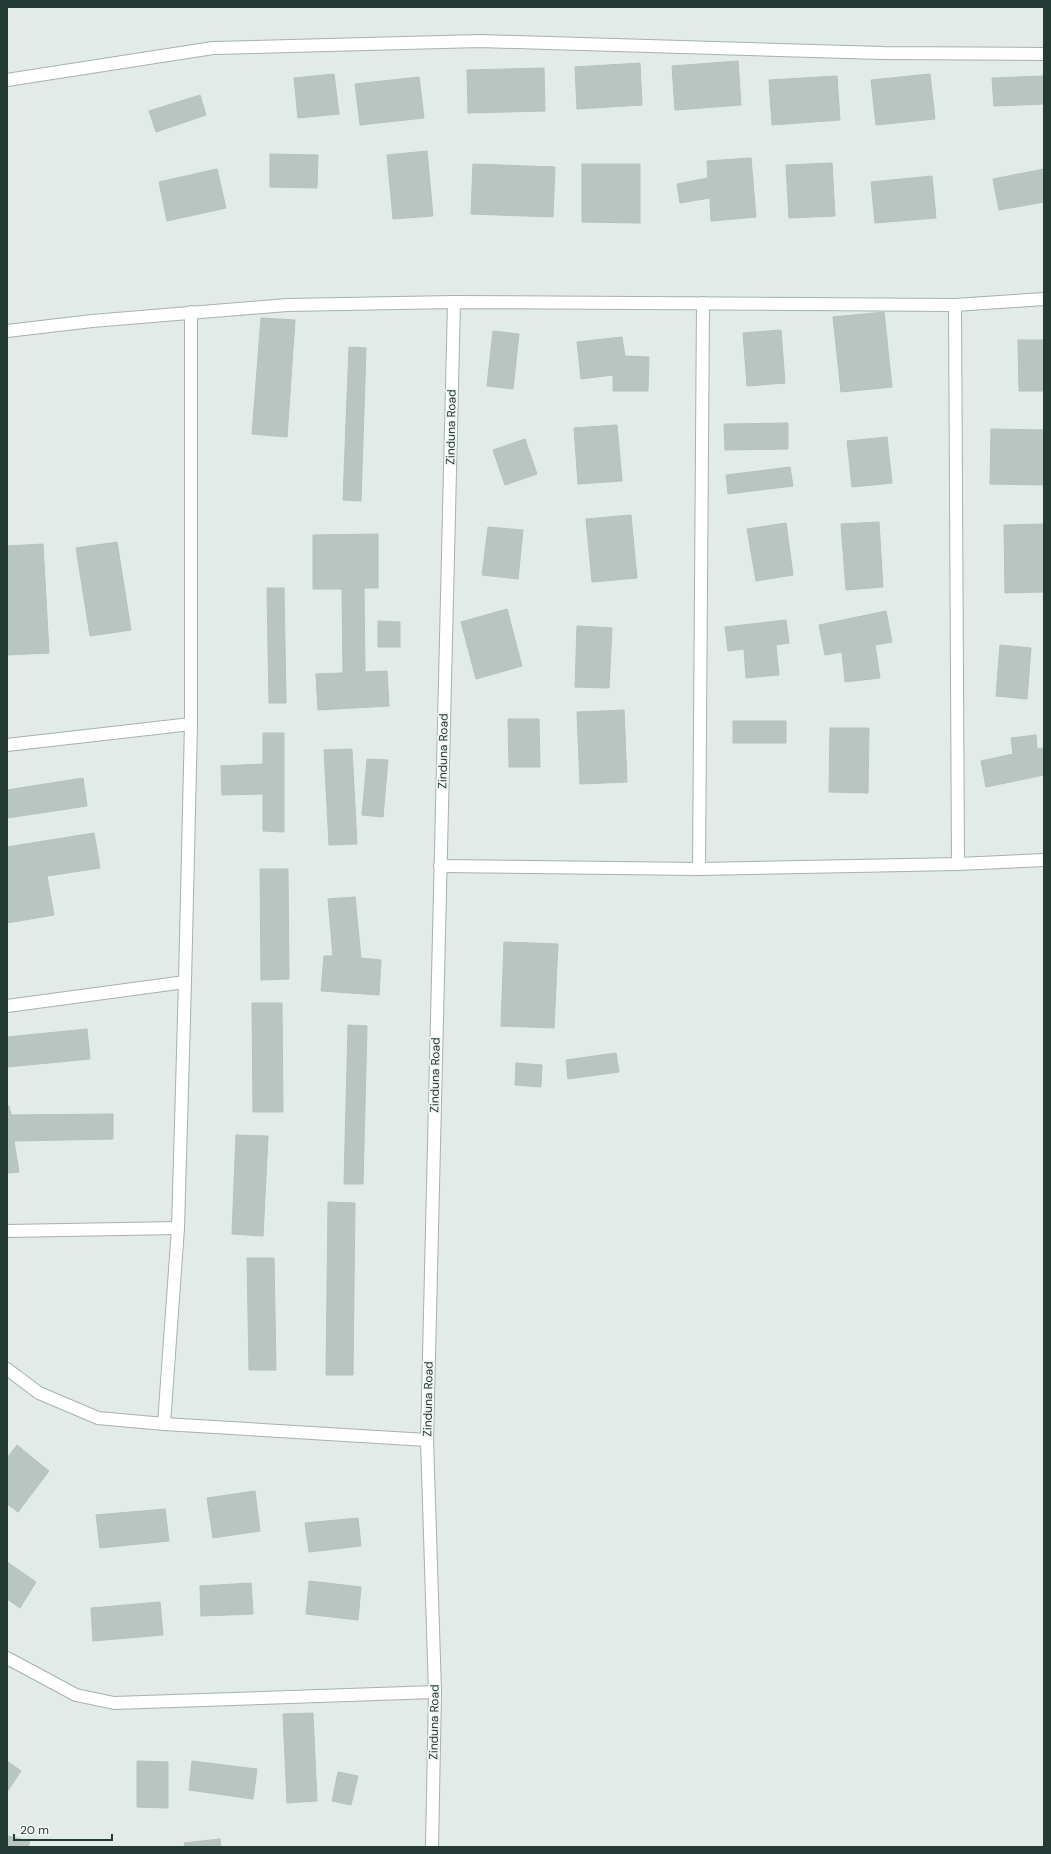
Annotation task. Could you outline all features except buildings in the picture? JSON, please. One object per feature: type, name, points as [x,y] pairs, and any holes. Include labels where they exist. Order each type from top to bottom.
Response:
[{"type":"street","points":[[7,80],[214,48],[480,41],[882,53],[1044,54]]},
{"type":"street","points":[[7,331],[191,312],[287,305],[454,302],[955,305],[1044,299]]},
{"type":"street","name":"Zinduna Road","points":[[432,1847],[435,1692],[428,1440],[454,302]]},
{"type":"street","points":[[699,869],[703,303]]},
{"type":"street","points":[[955,305],[958,864]]},
{"type":"street","points":[[164,1424],[178,1228],[185,982],[191,724],[191,312]]},
{"type":"street","points":[[7,745],[191,724]]},
{"type":"street","points":[[440,866],[699,869],[958,864],[1044,860]]},
{"type":"street","points":[[7,1006],[185,982]]},
{"type":"street","points":[[7,1231],[178,1228]]},
{"type":"street","points":[[7,1369],[39,1393],[98,1418],[164,1424],[428,1440]]},
{"type":"street","points":[[7,1658],[76,1695],[114,1702],[435,1692]]}]
